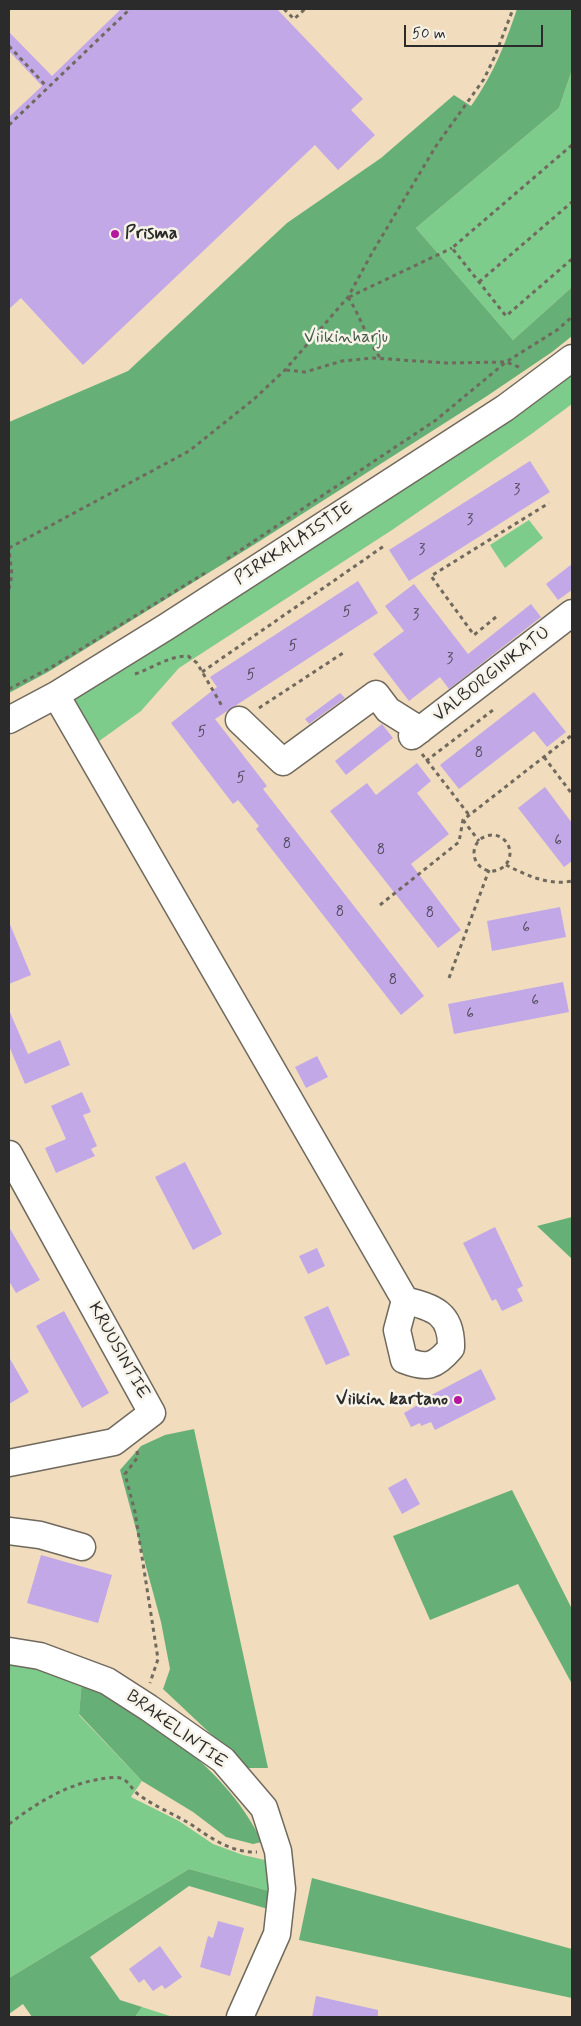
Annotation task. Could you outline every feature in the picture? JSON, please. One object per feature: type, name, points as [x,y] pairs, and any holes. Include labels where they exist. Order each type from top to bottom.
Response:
[{"type":"street","name":"PIRKKALAISTIE","points":[[9,720],[56,694],[157,632],[505,408],[572,358]]},
{"type":"street","name":"VALBORGINKATU","points":[[416,733],[572,613]]},
{"type":"street","points":[[56,694],[404,1300]]},
{"type":"street","points":[[239,720],[283,762],[376,694],[388,710],[416,733]]},
{"type":"street","name":"KRUUSINTIE","points":[[9,1463],[114,1442],[152,1413],[10,1160]]},
{"type":"street","points":[[9,1531],[40,1535],[82,1547]]},
{"type":"street","name":"BRAKELINTIE","points":[[9,1651],[40,1656],[107,1682],[149,1708],[223,1760],[264,1808],[278,1851],[282,1889],[277,1934],[240,2017]]},
{"type":"path","points":[[9,125],[130,9]]},
{"type":"path","points":[[284,9],[294,19],[305,9]]},
{"type":"path","points":[[9,589],[12,575],[9,548],[189,451],[254,399],[285,370],[348,297],[436,146],[484,79],[495,56],[512,9]]},
{"type":"path","points":[[9,46],[48,88]]},
{"type":"path","points":[[348,297],[452,248],[572,146]]},
{"type":"path","points":[[479,282],[572,202]]},
{"type":"path","points":[[452,248],[506,316],[572,259]]},
{"type":"path","points":[[348,297],[360,317],[370,344],[382,359]]},
{"type":"path","points":[[222,562],[436,420],[506,362],[557,330],[572,317]]},
{"type":"path","points":[[285,370],[305,372],[342,361],[382,359],[506,362],[523,369]]},
{"type":"path","points":[[496,617],[474,636],[431,576],[549,503]]},
{"type":"path","points":[[202,672],[384,546]]},
{"type":"path","points":[[9,689],[50,668],[206,572]]},
{"type":"path","points":[[130,675],[179,656],[188,656],[197,663],[227,714],[239,720],[346,651]]},
{"type":"path","points":[[426,762],[493,710]]},
{"type":"path","points":[[416,733],[426,762],[469,816]]},
{"type":"path","points":[[380,906],[459,842],[463,820],[572,735]]},
{"type":"path","points":[[544,757],[572,794]]},
{"type":"path","points":[[463,820],[479,841]]},
{"type":"path","points":[[491,835],[504,840],[510,852],[506,865],[500,869],[489,870],[480,866],[474,854],[479,841],[491,835]]},
{"type":"path","points":[[506,865],[530,876],[554,882],[572,881]]},
{"type":"path","points":[[449,978],[489,870]]},
{"type":"path","points":[[131,1429],[138,1457],[124,1474],[135,1512],[158,1659],[149,1686]]},
{"type":"path","points":[[9,1824],[61,1790],[90,1781],[113,1777],[123,1779],[137,1794],[155,1806],[182,1819],[214,1842],[247,1853],[278,1851]]},
{"type":"green space","name":"Viikinharju","points":[[517,9],[572,9],[572,70],[559,108],[416,228],[513,340],[572,287],[572,336],[552,352],[487,396],[252,546],[48,672],[9,693],[9,422],[128,371],[287,223],[381,158],[454,95],[471,106],[498,59]]},
{"type":"green space","points":[[572,70],[572,287],[513,340],[416,228],[559,108]]},
{"type":"green space","points":[[572,367],[572,404],[392,530],[179,668],[141,711],[95,744],[76,707],[75,698]]},
{"type":"green space","points":[[529,520],[543,538],[505,568],[490,545]]},
{"type":"green space","points":[[572,1217],[572,1259],[537,1226]]},
{"type":"green space","points":[[194,1429],[268,1768],[247,1768],[163,1689],[170,1669],[161,1622],[120,1470],[141,1446],[165,1435]]},
{"type":"green space","points":[[512,1490],[572,1609],[572,1684],[518,1584],[430,1620],[393,1536]]},
{"type":"green space","points":[[9,1658],[82,1681],[79,1715],[142,1781],[131,1797],[179,1821],[213,1844],[243,1855],[265,1860],[269,1891],[189,1869],[9,1978]]},
{"type":"green space","points":[[82,1681],[160,1728],[209,1769],[248,1816],[262,1842],[253,1844],[226,1837],[193,1812],[142,1781],[79,1714]]},
{"type":"green space","points":[[189,1869],[269,1891],[268,1909],[189,1886],[90,1957],[120,2000],[142,2007],[135,2017],[32,2017],[23,2004],[9,2014],[9,1978]]},
{"type":"green space","points":[[312,1878],[572,1949],[572,1998],[299,1940]]},
{"type":"green space","points":[[142,2007],[173,2017],[135,2017]]},
{"type":"building","name":"Prisma","points":[[121,9],[277,9],[363,99],[351,110],[375,135],[338,170],[315,145],[83,365],[21,298],[9,309],[9,117],[42,86],[9,51],[9,32],[52,76]]},
{"type":"building","points":[[530,461],[550,492],[409,581],[389,550]]},
{"type":"building","points":[[572,564],[572,590],[558,600],[546,584]]},
{"type":"building","points":[[358,581],[378,613],[215,719],[267,786],[263,789],[424,996],[401,1015],[256,829],[259,826],[238,800],[233,804],[171,723],[217,687],[210,677]]},
{"type":"building","points":[[414,584],[468,654],[531,604],[541,617],[449,689],[440,677],[409,701],[373,654],[404,631],[385,606]]},
{"type":"building","points":[[534,692],[566,732],[547,747],[534,731],[459,789],[440,765]]},
{"type":"building","points":[[340,693],[345,698],[309,724],[305,719]]},
{"type":"building","points":[[382,724],[393,738],[346,775],[335,761]]},
{"type":"building","points":[[417,763],[431,781],[417,793],[449,834],[411,864],[461,930],[438,948],[330,811],[367,783],[376,795]]},
{"type":"building","points":[[545,787],[572,823],[572,861],[564,867],[518,808]]},
{"type":"building","points":[[560,907],[566,937],[492,951],[487,921]]},
{"type":"building","points":[[9,922],[31,975],[9,984]]},
{"type":"building","points":[[563,982],[569,1012],[454,1034],[448,1004]]},
{"type":"building","points":[[9,1010],[28,1054],[60,1040],[70,1065],[25,1084],[9,1046]]},
{"type":"building","points":[[317,1056],[328,1077],[306,1088],[295,1067]]},
{"type":"building","points":[[82,1092],[91,1112],[83,1115],[97,1146],[91,1149],[95,1156],[56,1173],[45,1148],[66,1139],[51,1106]]},
{"type":"building","points":[[185,1162],[222,1234],[193,1250],[155,1177]]},
{"type":"building","points":[[9,1227],[40,1280],[16,1293],[9,1281]]},
{"type":"building","points":[[495,1227],[523,1286],[517,1289],[523,1301],[502,1311],[496,1299],[492,1301],[463,1243]]},
{"type":"building","points":[[317,1248],[325,1266],[308,1274],[299,1256]]},
{"type":"building","points":[[328,1306],[350,1355],[326,1365],[304,1317]]},
{"type":"building","points":[[64,1311],[109,1393],[82,1408],[36,1326]]},
{"type":"building","points":[[9,1357],[29,1392],[9,1404]]},
{"type":"building","name":"Viikin kartano","points":[[481,1369],[496,1399],[435,1430],[431,1422],[421,1426],[420,1423],[411,1427],[404,1413],[421,1403],[420,1401]]},
{"type":"building","points":[[406,1478],[420,1504],[402,1514],[388,1488]]},
{"type":"building","points":[[41,1555],[112,1575],[98,1623],[27,1603]]},
{"type":"building","points":[[218,1921],[244,1928],[230,1976],[200,1967],[208,1936],[213,1938]]},
{"type":"building","points":[[160,1946],[182,1977],[165,1989],[162,1985],[153,1991],[144,1979],[139,1983],[129,1969]]},
{"type":"building","points":[[316,1996],[378,2010],[378,2017],[312,2017]]},
{"type":"place","name":"Prisma","points":[[115,234]]},
{"type":"place","name":"Viikin kartano","points":[[458,1400]]}]
